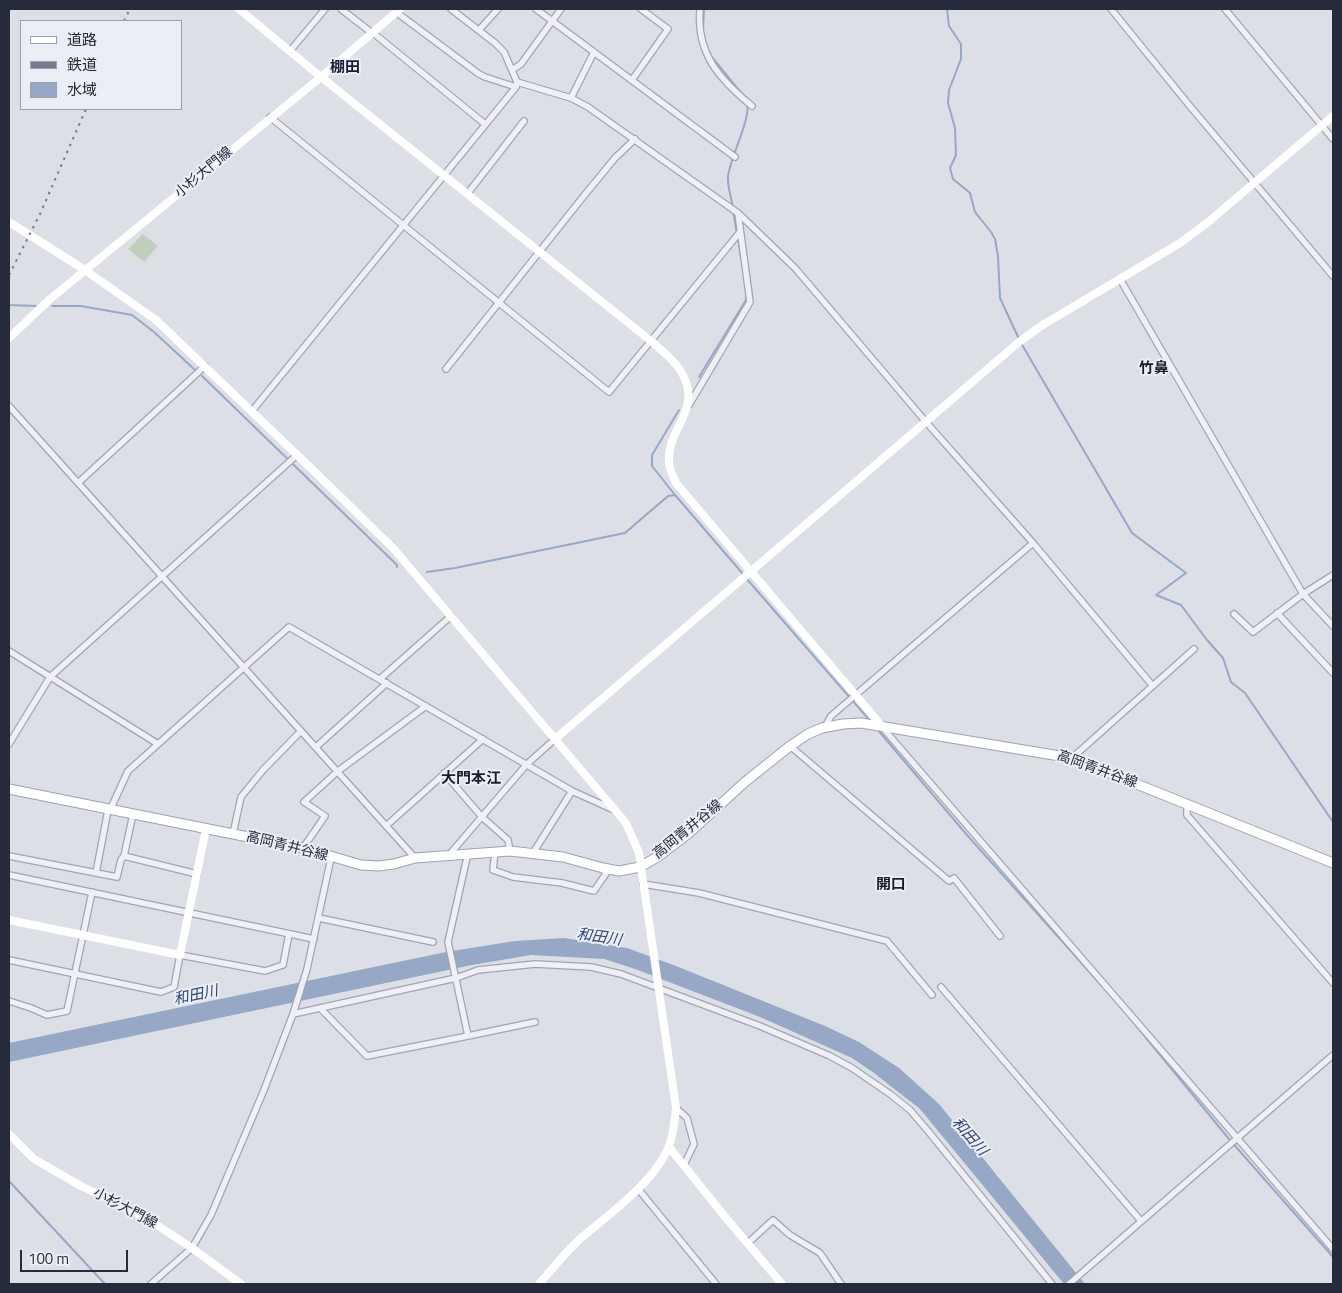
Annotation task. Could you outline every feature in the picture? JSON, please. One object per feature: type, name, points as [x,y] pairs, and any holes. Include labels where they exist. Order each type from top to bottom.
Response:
[{"type":"main road","name":"高岡青井谷線","points":[[9,789],[303,848],[331,858],[361,865],[378,866],[415,858],[510,851],[563,857],[608,869],[626,870],[640,866],[659,856],[689,833],[745,782],[808,734],[825,727],[861,723],[1072,758],[1333,863]]},
{"type":"street","points":[[238,9],[651,341],[674,362],[683,375],[689,389],[688,405]]},
{"type":"street","points":[[290,52],[325,9]]},
{"type":"street","points":[[341,9],[485,124]]},
{"type":"street","points":[[451,9],[504,52],[516,84]]},
{"type":"street","points":[[479,30],[498,9]]},
{"type":"street","points":[[536,9],[735,157]]},
{"type":"street","points":[[512,70],[521,64],[561,9]]},
{"type":"street","points":[[632,80],[668,30],[641,9]]},
{"type":"street","points":[[700,9],[698,26],[707,57],[736,92],[752,106]]},
{"type":"street","points":[[1111,9],[1333,276]]},
{"type":"street","points":[[1225,9],[1333,139]]},
{"type":"street","points":[[395,11],[485,77],[571,98],[588,107],[738,212],[795,268],[926,422],[1033,543],[1152,684]]},
{"type":"street","name":"小杉大門線","points":[[9,338],[49,300],[321,77],[395,11]]},
{"type":"street","points":[[571,98],[594,52]]},
{"type":"street","points":[[252,411],[516,84]]},
{"type":"street","points":[[450,855],[527,764],[1019,342],[1041,326],[1180,243],[1207,223],[1333,116]]},
{"type":"street","points":[[270,117],[609,392],[740,232]]},
{"type":"street","points":[[468,193],[524,121]]},
{"type":"street","points":[[446,369],[610,165],[635,139]]},
{"type":"street","points":[[738,212],[750,302],[688,405],[672,442],[668,456],[676,483],[881,726],[1333,1249]]},
{"type":"street","points":[[9,222],[85,270],[156,320],[252,411],[392,548],[452,616],[626,823],[639,853],[676,1108],[675,1120],[669,1147],[654,1171],[629,1197],[578,1241],[539,1284]]},
{"type":"street","points":[[1120,279],[1303,594],[1333,626]]},
{"type":"street","points":[[78,483],[205,366]]},
{"type":"street","points":[[9,406],[415,858]]},
{"type":"street","points":[[9,744],[50,676],[297,455]]},
{"type":"street","points":[[825,727],[831,716],[1033,543]]},
{"type":"street","points":[[1234,614],[1253,632],[1303,594],[1333,575]]},
{"type":"street","points":[[1277,613],[1333,673]]},
{"type":"street","points":[[380,679],[452,616]]},
{"type":"street","points":[[96,874],[109,810],[126,773],[289,627],[572,791],[617,811]]},
{"type":"street","points":[[1072,758],[1152,684],[1194,649]]},
{"type":"street","points":[[9,651],[158,744]]},
{"type":"street","points":[[316,747],[387,683]]},
{"type":"street","points":[[303,848],[325,816],[304,802],[338,771],[426,706]]},
{"type":"street","points":[[233,834],[241,797],[263,770],[301,731]]},
{"type":"street","points":[[386,826],[483,739]]},
{"type":"street","points":[[790,746],[949,881],[954,878],[1000,936]]},
{"type":"street","points":[[444,774],[482,817],[508,840],[510,851]]},
{"type":"street","points":[[533,853],[572,791]]},
{"type":"street","points":[[1187,804],[1187,815],[1333,983]]},
{"type":"street","points":[[9,856],[117,877],[121,860],[124,856],[133,814]]},
{"type":"street","points":[[9,960],[161,992],[174,987],[206,829]]},
{"type":"street","points":[[495,852],[493,870],[513,876],[562,883],[594,891],[608,869]]},
{"type":"street","points":[[468,853],[448,942],[468,1036]]},
{"type":"street","points":[[124,856],[197,874]]},
{"type":"street","points":[[151,1284],[192,1248],[211,1215],[264,1090],[293,1014],[305,976],[331,858]]},
{"type":"street","points":[[9,875],[188,911],[314,939]]},
{"type":"street","points":[[643,884],[699,893],[887,941],[932,995]]},
{"type":"street","points":[[9,1001],[31,1008],[47,1016],[67,1010],[92,892]]},
{"type":"street","points":[[319,918],[433,942]]},
{"type":"street","points":[[9,920],[265,971],[283,965],[289,934]]},
{"type":"street","points":[[293,1014],[456,978],[478,970],[535,964],[590,967],[611,971],[659,988],[760,1026],[830,1056],[852,1068],[890,1094],[910,1110],[928,1131],[1052,1284]]},
{"type":"street","points":[[941,987],[1141,1221]]},
{"type":"street","points":[[320,1008],[368,1056],[535,1022]]},
{"type":"street","points":[[1069,1284],[1333,1055]]},
{"type":"street","points":[[676,1108],[687,1118],[694,1144],[684,1166]]},
{"type":"street","name":"小杉大門線","points":[[9,1134],[34,1159],[81,1186],[143,1216],[192,1248],[241,1284]]},
{"type":"street","points":[[669,1147],[782,1284]]},
{"type":"street","points":[[639,1190],[716,1284]]},
{"type":"street","points":[[748,1243],[773,1220],[790,1235],[820,1253],[841,1284]]},
{"type":"green space","points":[[143,234],[158,246],[144,262],[128,249]]},
{"type":"water","points":[[564,938],[627,948],[676,966],[825,1026],[859,1042],[899,1068],[939,1104],[1085,1284],[1064,1284],[920,1109],[852,1058],[760,1017],[604,959],[531,955],[472,965],[9,1062],[9,1043],[446,952],[515,941]]},
{"type":"waterway","points":[[703,31],[704,9]]},
{"type":"waterway","points":[[947,9],[949,26],[961,44],[961,59],[949,90],[948,103],[955,128],[956,155],[950,168],[953,179],[970,193],[975,212],[995,239],[998,256],[1000,298],[1019,339]]},
{"type":"waterway","points":[[707,48],[711,56],[742,94]]},
{"type":"waterway","points":[[733,207],[728,176],[746,119],[747,105]]},
{"type":"waterway","points":[[733,211],[737,234]]},
{"type":"waterway","points":[[738,238],[741,258]]},
{"type":"waterway","points":[[699,377],[746,300],[746,290]]},
{"type":"waterway","points":[[9,305],[36,306]]},
{"type":"waterway","points":[[52,306],[81,306],[132,315],[154,332],[195,370]]},
{"type":"waterway","points":[[1021,343],[1132,533],[1186,573],[1156,595]]},
{"type":"waterway","points":[[202,376],[397,567]]},
{"type":"waterway","points":[[675,495],[652,466],[652,455],[679,410]]},
{"type":"waterway","points":[[427,572],[625,533],[668,496],[675,495],[743,574]]},
{"type":"waterway","points":[[746,578],[871,722]]},
{"type":"waterway","points":[[1156,595],[1181,605],[1223,658],[1231,682],[1245,693],[1333,822]]},
{"type":"waterway","points":[[877,729],[967,835],[1103,987]]},
{"type":"waterway","points":[[1129,1017],[1229,1139],[1333,1257]]},
{"type":"waterway","points":[[9,1181],[105,1284]]},
{"type":"railway","points":[[124,20],[130,9]]},
{"type":"railway","points":[[9,275],[40,214],[86,110]]},
{"type":"district","name":"棚田","points":[[345,68]]},
{"type":"district","name":"竹鼻","points":[[1154,369]]},
{"type":"district","name":"大門本江","points":[[471,779]]},
{"type":"district","name":"開口","points":[[891,885]]},
{"type":"water label","name":"和田川","points":[[599,938]]},
{"type":"water label","name":"和田川","points":[[196,996]]},
{"type":"water label","name":"和田川","points":[[969,1137]]}]
